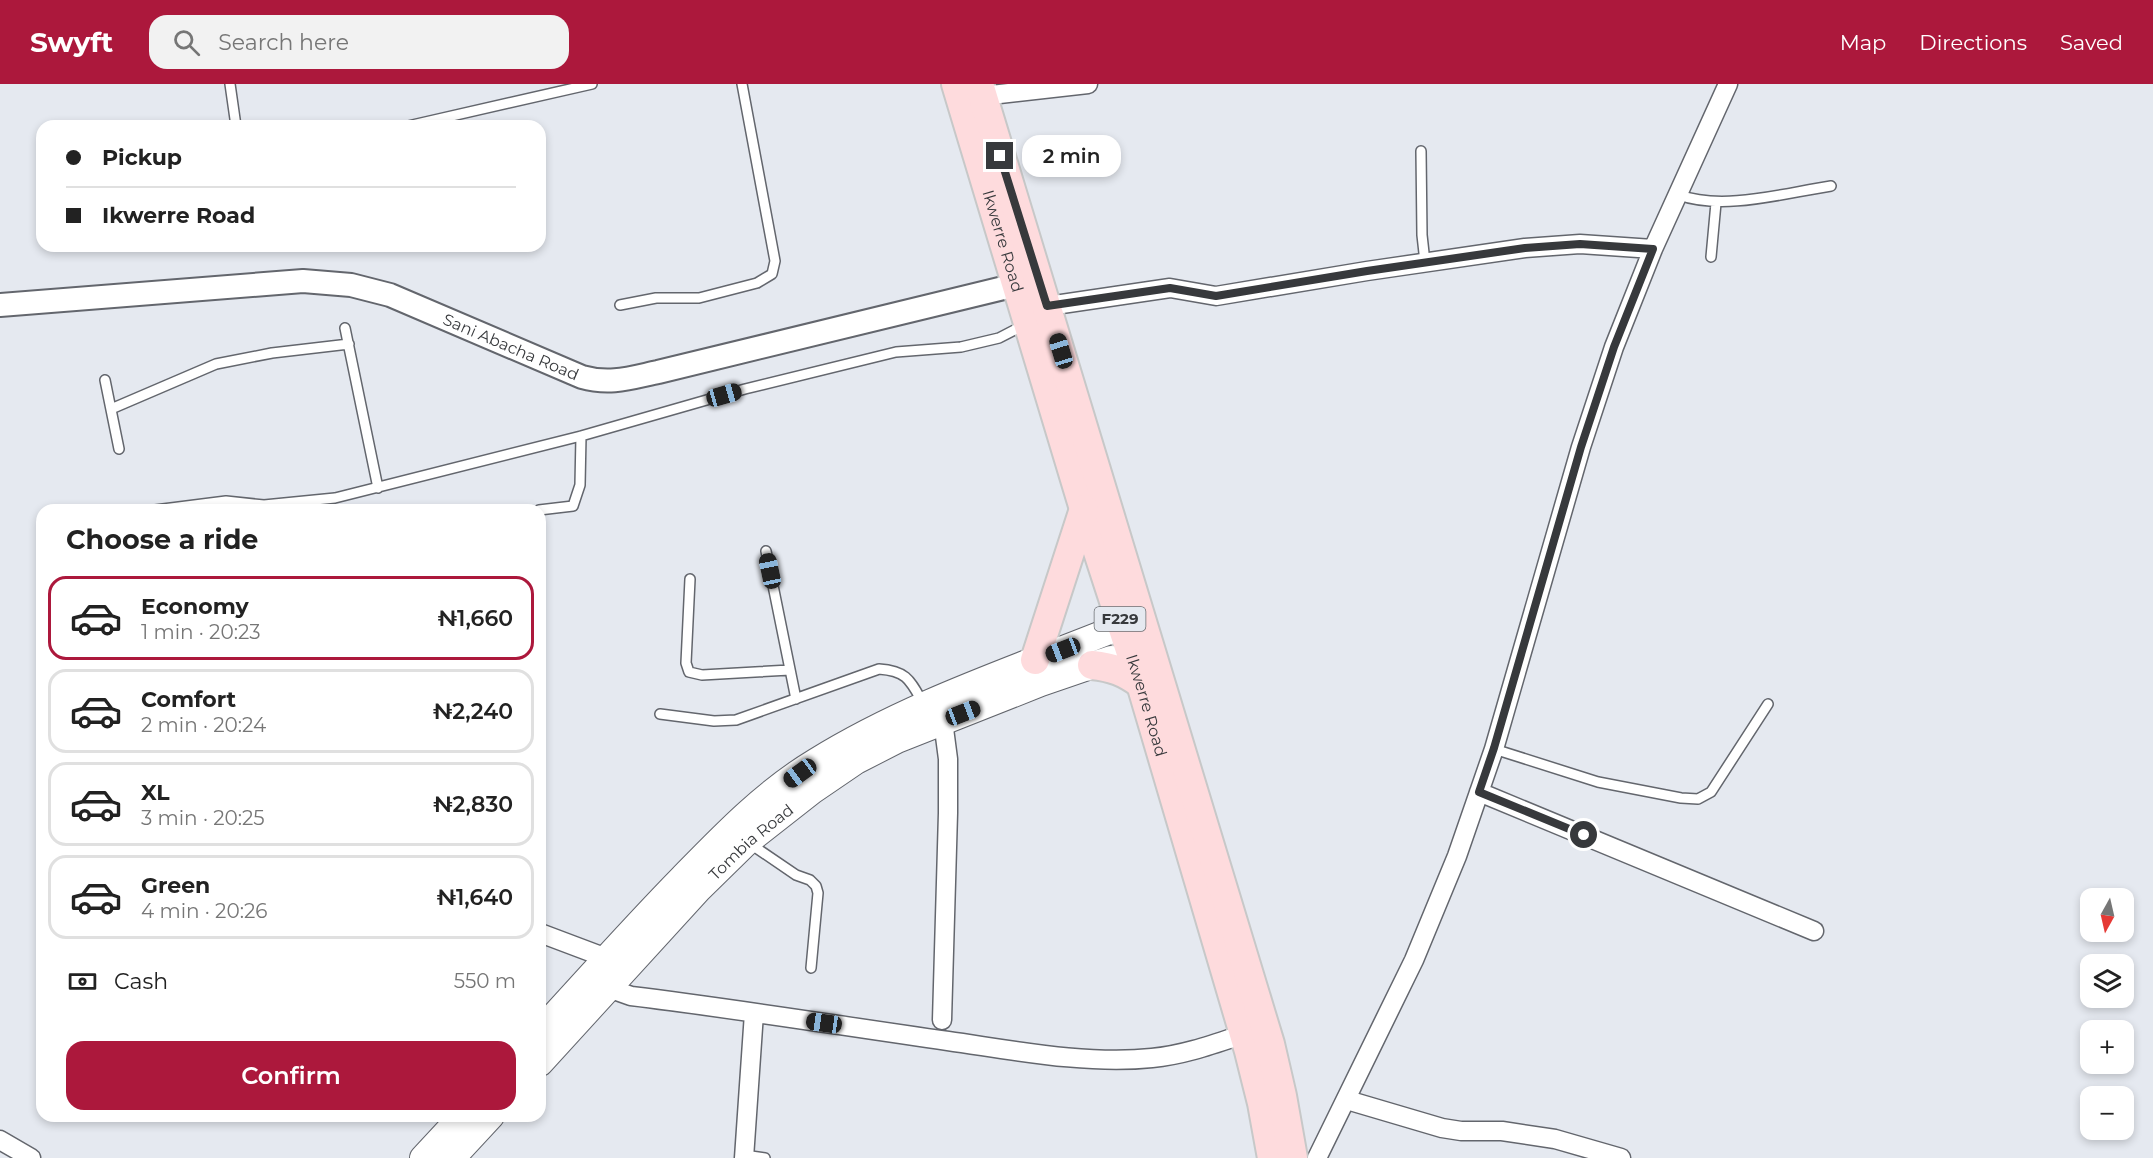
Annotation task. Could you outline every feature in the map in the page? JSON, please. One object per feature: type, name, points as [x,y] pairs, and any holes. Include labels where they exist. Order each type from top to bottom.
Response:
[{"type":"main road","name":"Ikwerre Road","points":[[975,88],[1016,285],[1038,314],[1084,509],[1132,622]]},
{"type":"main road","name":"Ikwerre Road","points":[[975,88],[1038,314],[1132,622],[1270,1044],[1293,1158]]},
{"type":"main road","points":[[1035,660],[1084,509]]},
{"type":"main road","name":"Tombia Road","points":[[617,962],[698,890],[747,842],[812,791],[856,761],[897,740],[934,713],[1035,660],[1132,622]]},
{"type":"main road","name":"Ikwerre Road","points":[[1141,651],[1141,684],[1244,1034],[1262,1103],[1272,1158]]},
{"type":"main road","name":"Tombia Road","points":[[546,1055],[598,984],[738,820],[813,763],[854,739],[1141,651]]},
{"type":"main road","points":[[1092,665],[1110,667],[1126,673],[1141,684]]},
{"type":"main road","name":"Tombia Road","points":[[546,1026],[598,984]]},
{"type":"main road","points":[[423,1158],[456,1122]]},
{"type":"main road","points":[[452,1158],[485,1122]]},
{"type":"street","points":[[975,88],[1088,84]]},
{"type":"street","points":[[1317,1158],[1414,960],[1457,856],[1494,748],[1581,447],[1614,347],[1653,249],[1728,84]]},
{"type":"street","points":[[1038,314],[1170,288],[1216,296],[1525,248],[1580,244],[1653,249]]},
{"type":"street","name":"Sani Abacha Road","points":[[0,305],[303,281],[351,285],[390,295],[582,377],[599,382],[658,372],[1016,285]]},
{"type":"street","points":[[934,713],[948,759],[942,1020]]},
{"type":"street","points":[[1479,792],[1814,931]]},
{"type":"street","points":[[546,935],[617,962]]},
{"type":"street","points":[[598,984],[631,996],[987,1046],[1117,1060],[1153,1058],[1188,1052],[1244,1034]]},
{"type":"street","points":[[744,1156],[754,1013]]},
{"type":"street","points":[[1347,1100],[1442,1128],[1461,1131],[1502,1131],[1555,1139],[1621,1158]]},
{"type":"street","points":[[0,1140],[31,1158]]},
{"type":"lane","points":[[230,84],[235,120]]},
{"type":"lane","points":[[434,120],[592,84]]},
{"type":"lane","points":[[620,305],[656,298],[699,298],[757,283],[772,274],[775,261],[742,84]]},
{"type":"lane","points":[[1421,151],[1422,235],[1425,262]]},
{"type":"lane","points":[[1679,195],[1694,201],[1716,203],[1831,186]]},
{"type":"lane","points":[[1711,257],[1716,203]]},
{"type":"lane","points":[[274,504],[335,498],[378,488],[581,436],[745,389],[897,352],[961,347],[999,338],[1038,314]]},
{"type":"lane","points":[[345,328],[378,488]]},
{"type":"lane","points":[[111,409],[216,364],[272,353],[349,344]]},
{"type":"lane","points":[[105,380],[118,449]]},
{"type":"lane","points":[[546,509],[573,506],[580,485],[581,436]]},
{"type":"lane","points":[[202,504],[226,501],[254,504]]},
{"type":"lane","points":[[766,551],[796,699]]},
{"type":"lane","points":[[690,579],[686,663],[689,672],[702,675],[790,670]]},
{"type":"lane","points":[[660,714],[727,722],[879,669],[896,670],[910,679],[934,713]]},
{"type":"lane","points":[[1494,748],[1598,782],[1681,798],[1698,799],[1711,792],[1768,704]]},
{"type":"lane","points":[[747,842],[796,875],[810,880],[816,886],[818,893],[811,968]]},
{"type":"lane","points":[[744,1156],[765,1158]]},
{"type":"route","points":[[1000,156],[1047,306],[1170,288],[1216,296],[1525,248],[1580,244],[1653,249],[1614,347],[1581,447],[1494,748],[1479,792],[1584,835]]}]
